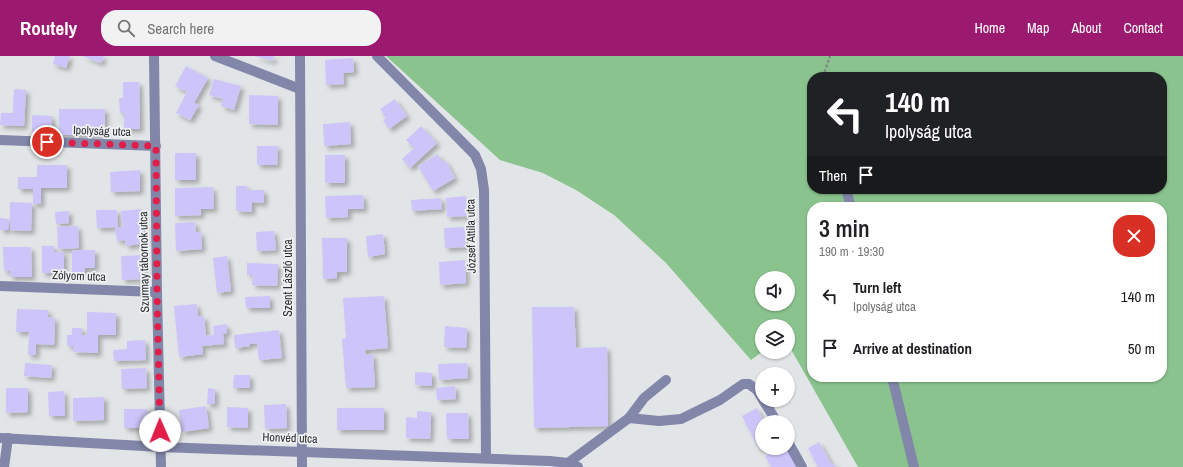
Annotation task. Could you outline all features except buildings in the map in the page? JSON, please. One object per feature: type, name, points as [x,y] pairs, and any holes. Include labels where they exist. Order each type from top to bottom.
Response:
[{"type":"street","name":"Szurmay tábornok utca","points":[[154,56],[157,292],[162,467]]},
{"type":"street","points":[[214,56],[300,89],[300,56]]},
{"type":"street","name":"József Attila utca","points":[[377,56],[476,155],[481,169],[484,190],[486,458]]},
{"type":"street","name":"Szent László utca","points":[[300,89],[302,467]]},
{"type":"street","name":"Ipolyság utca","points":[[0,140],[156,146]]},
{"type":"street","name":"Zólyom utca","points":[[0,286],[157,292]]},
{"type":"street","points":[[573,465],[629,418],[644,398],[666,380]]},
{"type":"street","points":[[893,382],[914,467]]},
{"type":"street","points":[[629,418],[659,422],[681,419],[720,400],[743,384],[749,384],[755,388]]},
{"type":"street","points":[[4,438],[4,467]]},
{"type":"street","name":"Honvéd utca","points":[[4,438],[161,447],[302,452],[475,463],[486,458],[550,461],[573,465]]},
{"type":"street","points":[[795,454],[802,467]]},
{"type":"path","points":[[825,72],[830,56]]},
{"type":"green space","points":[[386,56],[1183,56],[1183,467],[858,467],[810,382],[1167,382],[1167,202],[807,202],[807,377],[795,356],[795,319],[755,319],[755,357],[751,360],[666,263],[614,215],[576,190],[543,173],[500,160]]},
{"type":"route","points":[[47,142],[156,146],[160,431]]}]
